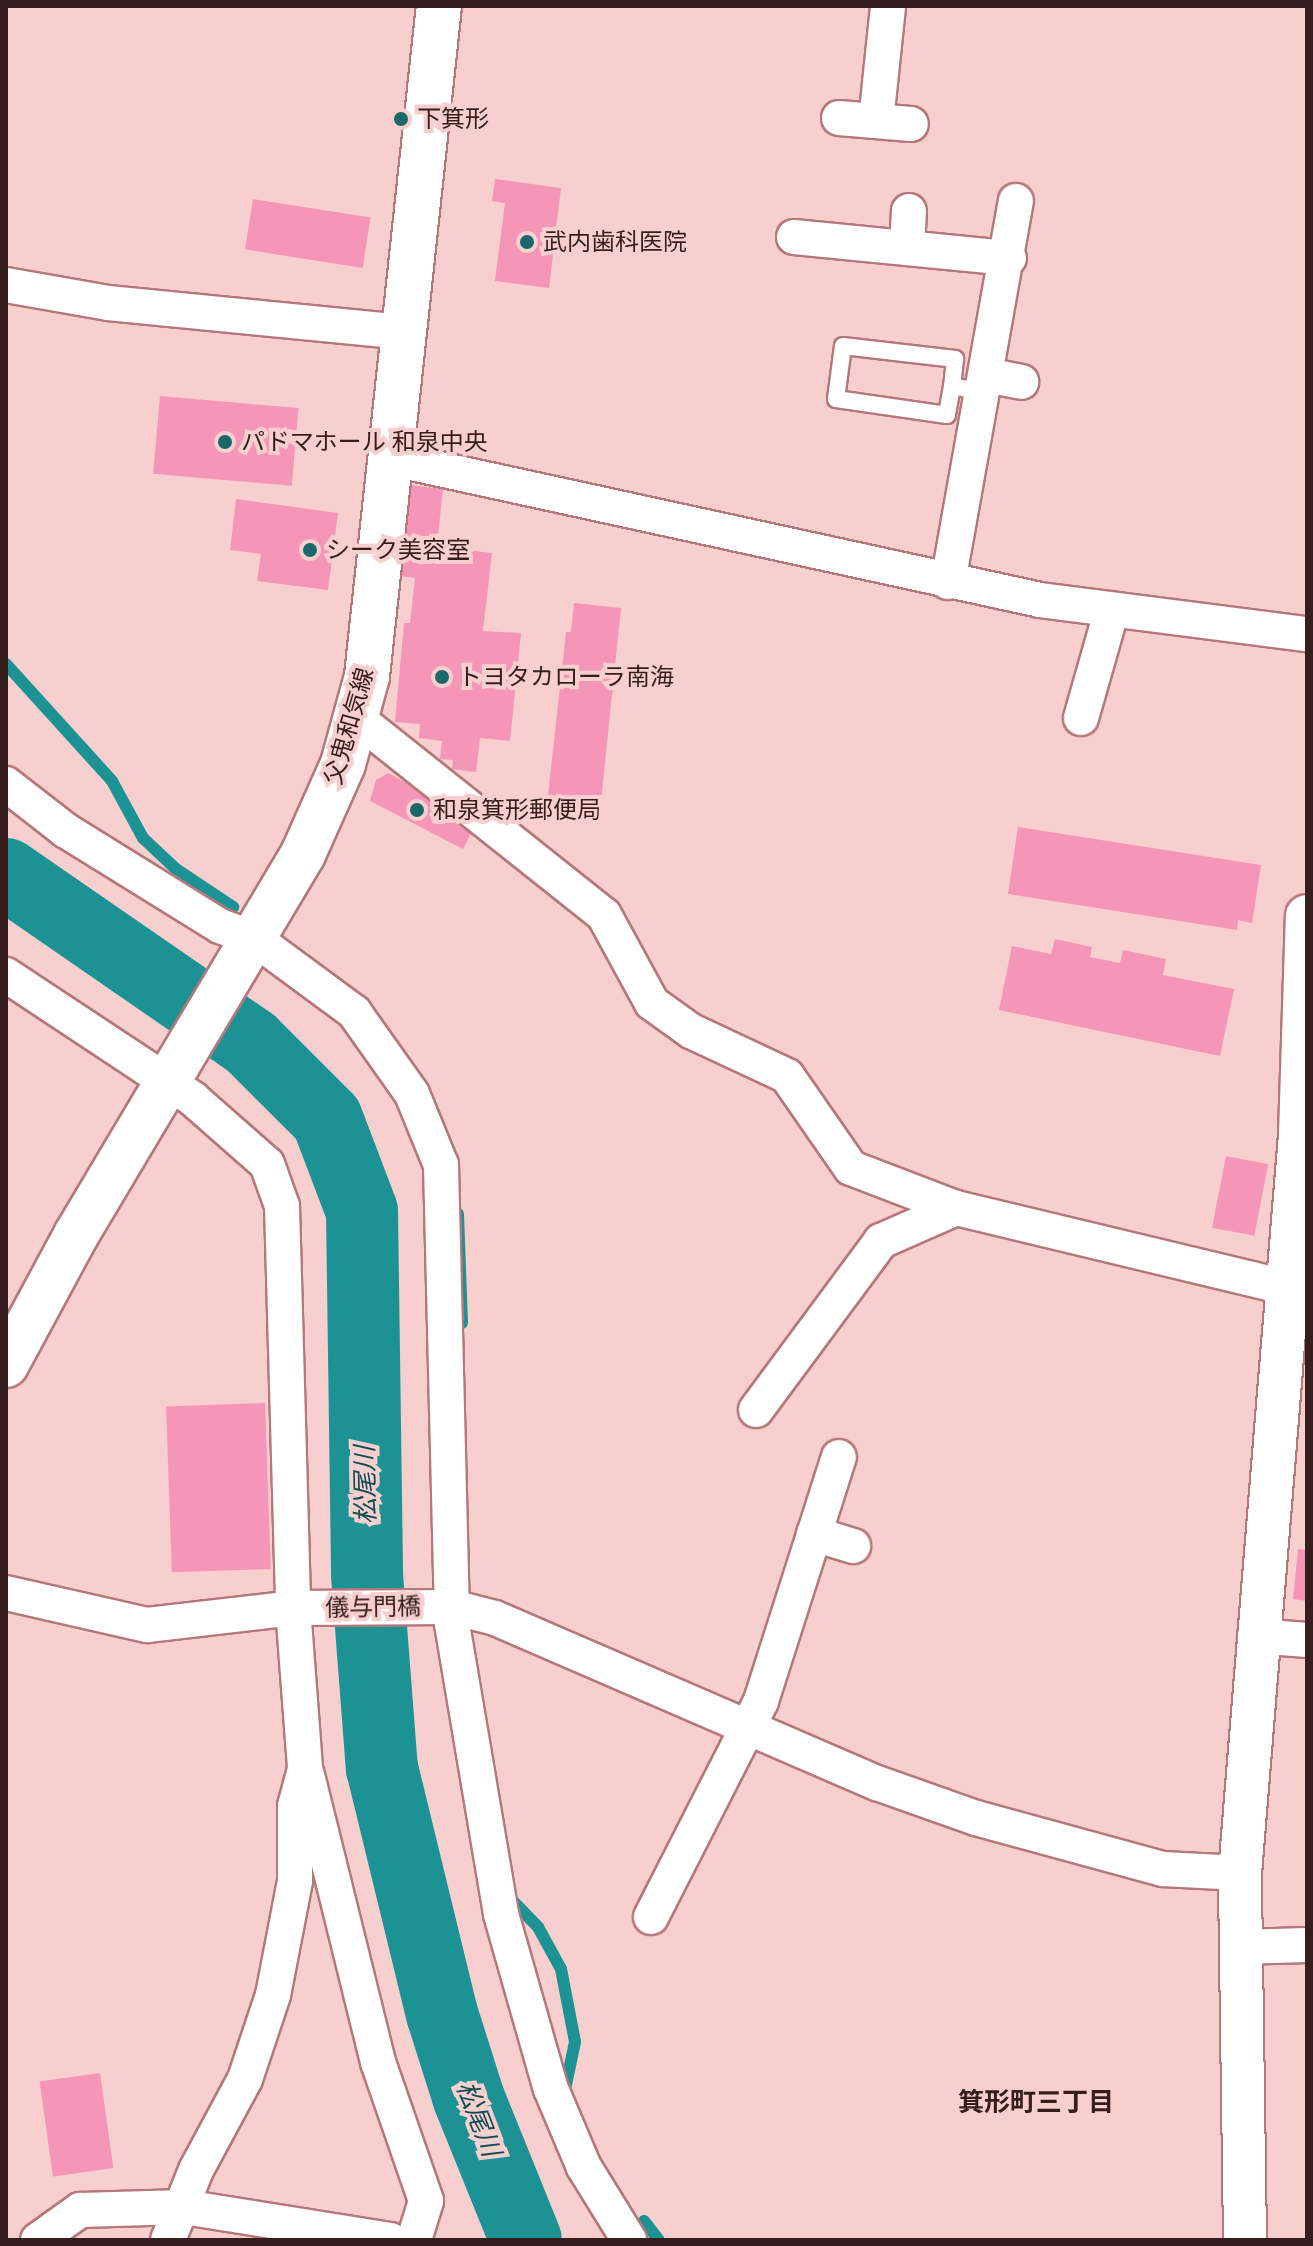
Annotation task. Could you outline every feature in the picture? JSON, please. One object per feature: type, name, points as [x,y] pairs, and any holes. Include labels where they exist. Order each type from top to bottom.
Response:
[{"type":"main road","name":"父鬼和気線","points":[[6,1365],[303,854],[343,764],[367,676],[439,6]]},
{"type":"street","points":[[876,121],[888,6]]},
{"type":"street","points":[[839,118],[911,124]]},
{"type":"street","points":[[948,582],[974,385],[1009,258],[1016,201]]},
{"type":"street","points":[[907,248],[909,211]]},
{"type":"street","points":[[794,237],[1009,258]]},
{"type":"street","points":[[6,285],[108,303],[403,332]]},
{"type":"street","points":[[974,385],[1021,382]]},
{"type":"street","points":[[389,458],[948,582],[1112,609],[1307,634]]},
{"type":"street","points":[[1081,718],[1112,609]]},
{"type":"street","points":[[355,717],[604,915],[652,1003],[691,1031],[787,1076],[851,1168],[956,1208],[1286,1287]]},
{"type":"street","points":[[6,784],[78,838],[220,926],[249,950],[354,1012],[412,1094],[441,1165],[447,1606],[501,1914],[526,2011],[584,2167],[629,2240]]},
{"type":"street","points":[[1245,2240],[1240,1873],[1255,1636],[1300,1135],[1307,916]]},
{"type":"street","points":[[6,975],[173,1076],[267,1164],[282,1206],[305,1769],[378,2062],[426,2201],[414,2240]]},
{"type":"street","points":[[756,1410],[881,1241],[956,1208]]},
{"type":"street","points":[[651,1917],[761,1701],[839,1457]]},
{"type":"street","points":[[814,1534],[853,1546]]},
{"type":"street","name":"儀与門橋","points":[[6,1593],[147,1625],[299,1608],[447,1606],[495,1618],[877,1783],[976,1818],[1163,1869],[1240,1873]]},
{"type":"street","points":[[1255,1636],[1307,1640]]},
{"type":"street","points":[[168,2240],[184,2207],[196,2170],[245,2079],[273,1995],[290,1919],[295,1806],[305,1769]]},
{"type":"street","points":[[1239,1947],[1307,1945]]},
{"type":"street","points":[[38,2240],[80,2210],[184,2207],[390,2240]]},
{"type":"lane","points":[[843,346],[955,359],[974,385],[947,415],[836,399],[843,346]]},
{"type":"building","name":"武内歯科医院","points":[[495,179],[561,188],[549,288],[495,281],[505,203],[492,201]]},
{"type":"building","points":[[253,199],[371,218],[363,268],[245,249]]},
{"type":"building","name":"パドマホール 和泉中央","points":[[160,396],[298,408],[292,486],[153,474]]},
{"type":"building","points":[[410,485],[443,489],[434,572],[438,547],[492,553],[483,631],[521,633],[510,741],[480,738],[476,772],[452,769],[453,760],[440,759],[442,741],[419,738],[420,724],[395,722],[404,623],[410,623],[415,578],[400,576]]},
{"type":"building","points":[[236,499],[338,513],[328,590],[257,581],[261,554],[230,550]]},
{"type":"building","points":[[574,603],[621,608],[600,811],[547,805],[566,632],[571,632]]},
{"type":"building","points":[[388,773],[414,787],[471,833],[463,849],[370,801],[376,780]]},
{"type":"building","points":[[1018,827],[1261,865],[1252,923],[1238,920],[1237,930],[1008,894]]},
{"type":"building","points":[[1055,939],[1092,947],[1090,957],[1120,963],[1123,950],[1166,959],[1163,975],[1234,989],[1220,1056],[999,1010],[1012,946],[1051,954]]},
{"type":"building","points":[[1226,1156],[1268,1164],[1254,1236],[1212,1228]]},
{"type":"building","points":[[265,1403],[271,1569],[172,1572],[166,1406]]},
{"type":"building","points":[[1298,1549],[1307,1550],[1307,1601],[1293,1599]]},
{"type":"building","points":[[100,2073],[113,2168],[53,2177],[40,2081]]},
{"type":"waterway","points":[[6,664],[112,781],[143,838],[176,869],[233,907]]},
{"type":"waterway","name":"松尾川","points":[[6,874],[251,1043],[327,1119],[362,1211],[367,1575],[382,1768],[442,2014],[469,2099],[526,2240]]},
{"type":"waterway","points":[[458,1214],[462,1323]]},
{"type":"waterway","points":[[506,1894],[538,1927],[561,1969],[575,2042],[564,2094]]},
{"type":"waterway","points":[[644,2221],[659,2240]]},
{"type":"place","name":"下箕形","points":[[401,119]]},
{"type":"place","name":"武内歯科医院","points":[[527,242]]},
{"type":"place","name":"パドマホール 和泉中央","points":[[225,442]]},
{"type":"place","name":"シーク美容室","points":[[310,550]]},
{"type":"place","name":"トヨタカローラ南海","points":[[442,677]]},
{"type":"place","name":"和泉箕形郵便局","points":[[417,810]]},
{"type":"district","name":"箕形町三丁目","points":[[1036,2103]]}]
